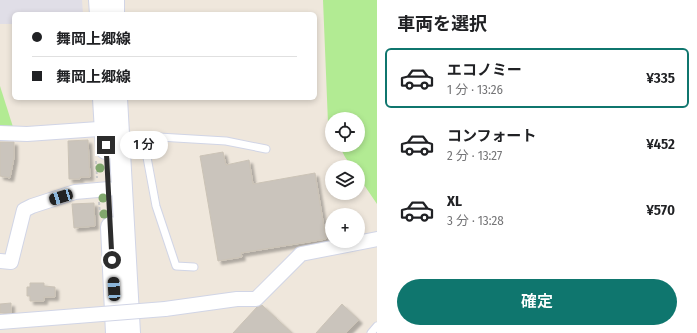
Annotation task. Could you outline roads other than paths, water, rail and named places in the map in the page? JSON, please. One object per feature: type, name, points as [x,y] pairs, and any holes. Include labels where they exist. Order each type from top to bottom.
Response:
[{"type":"street","points":[[99,0],[100,12]]},
{"type":"street","points":[[114,0],[114,12]]},
{"type":"street","points":[[104,100],[114,131],[130,333]]},
{"type":"street","points":[[116,333],[109,189],[117,100]]},
{"type":"street","points":[[0,133],[27,134],[114,131]]},
{"type":"street","points":[[0,261],[11,262],[24,210],[75,192],[109,189]]},
{"type":"street","points":[[0,322],[165,309],[238,299],[256,299],[301,254],[377,239]]},
{"type":"lane","points":[[114,131],[144,140],[159,137],[218,141],[266,149]]},
{"type":"lane","points":[[144,140],[156,206],[176,266],[194,267]]},
{"type":"lane","points":[[371,333],[377,326]]}]
